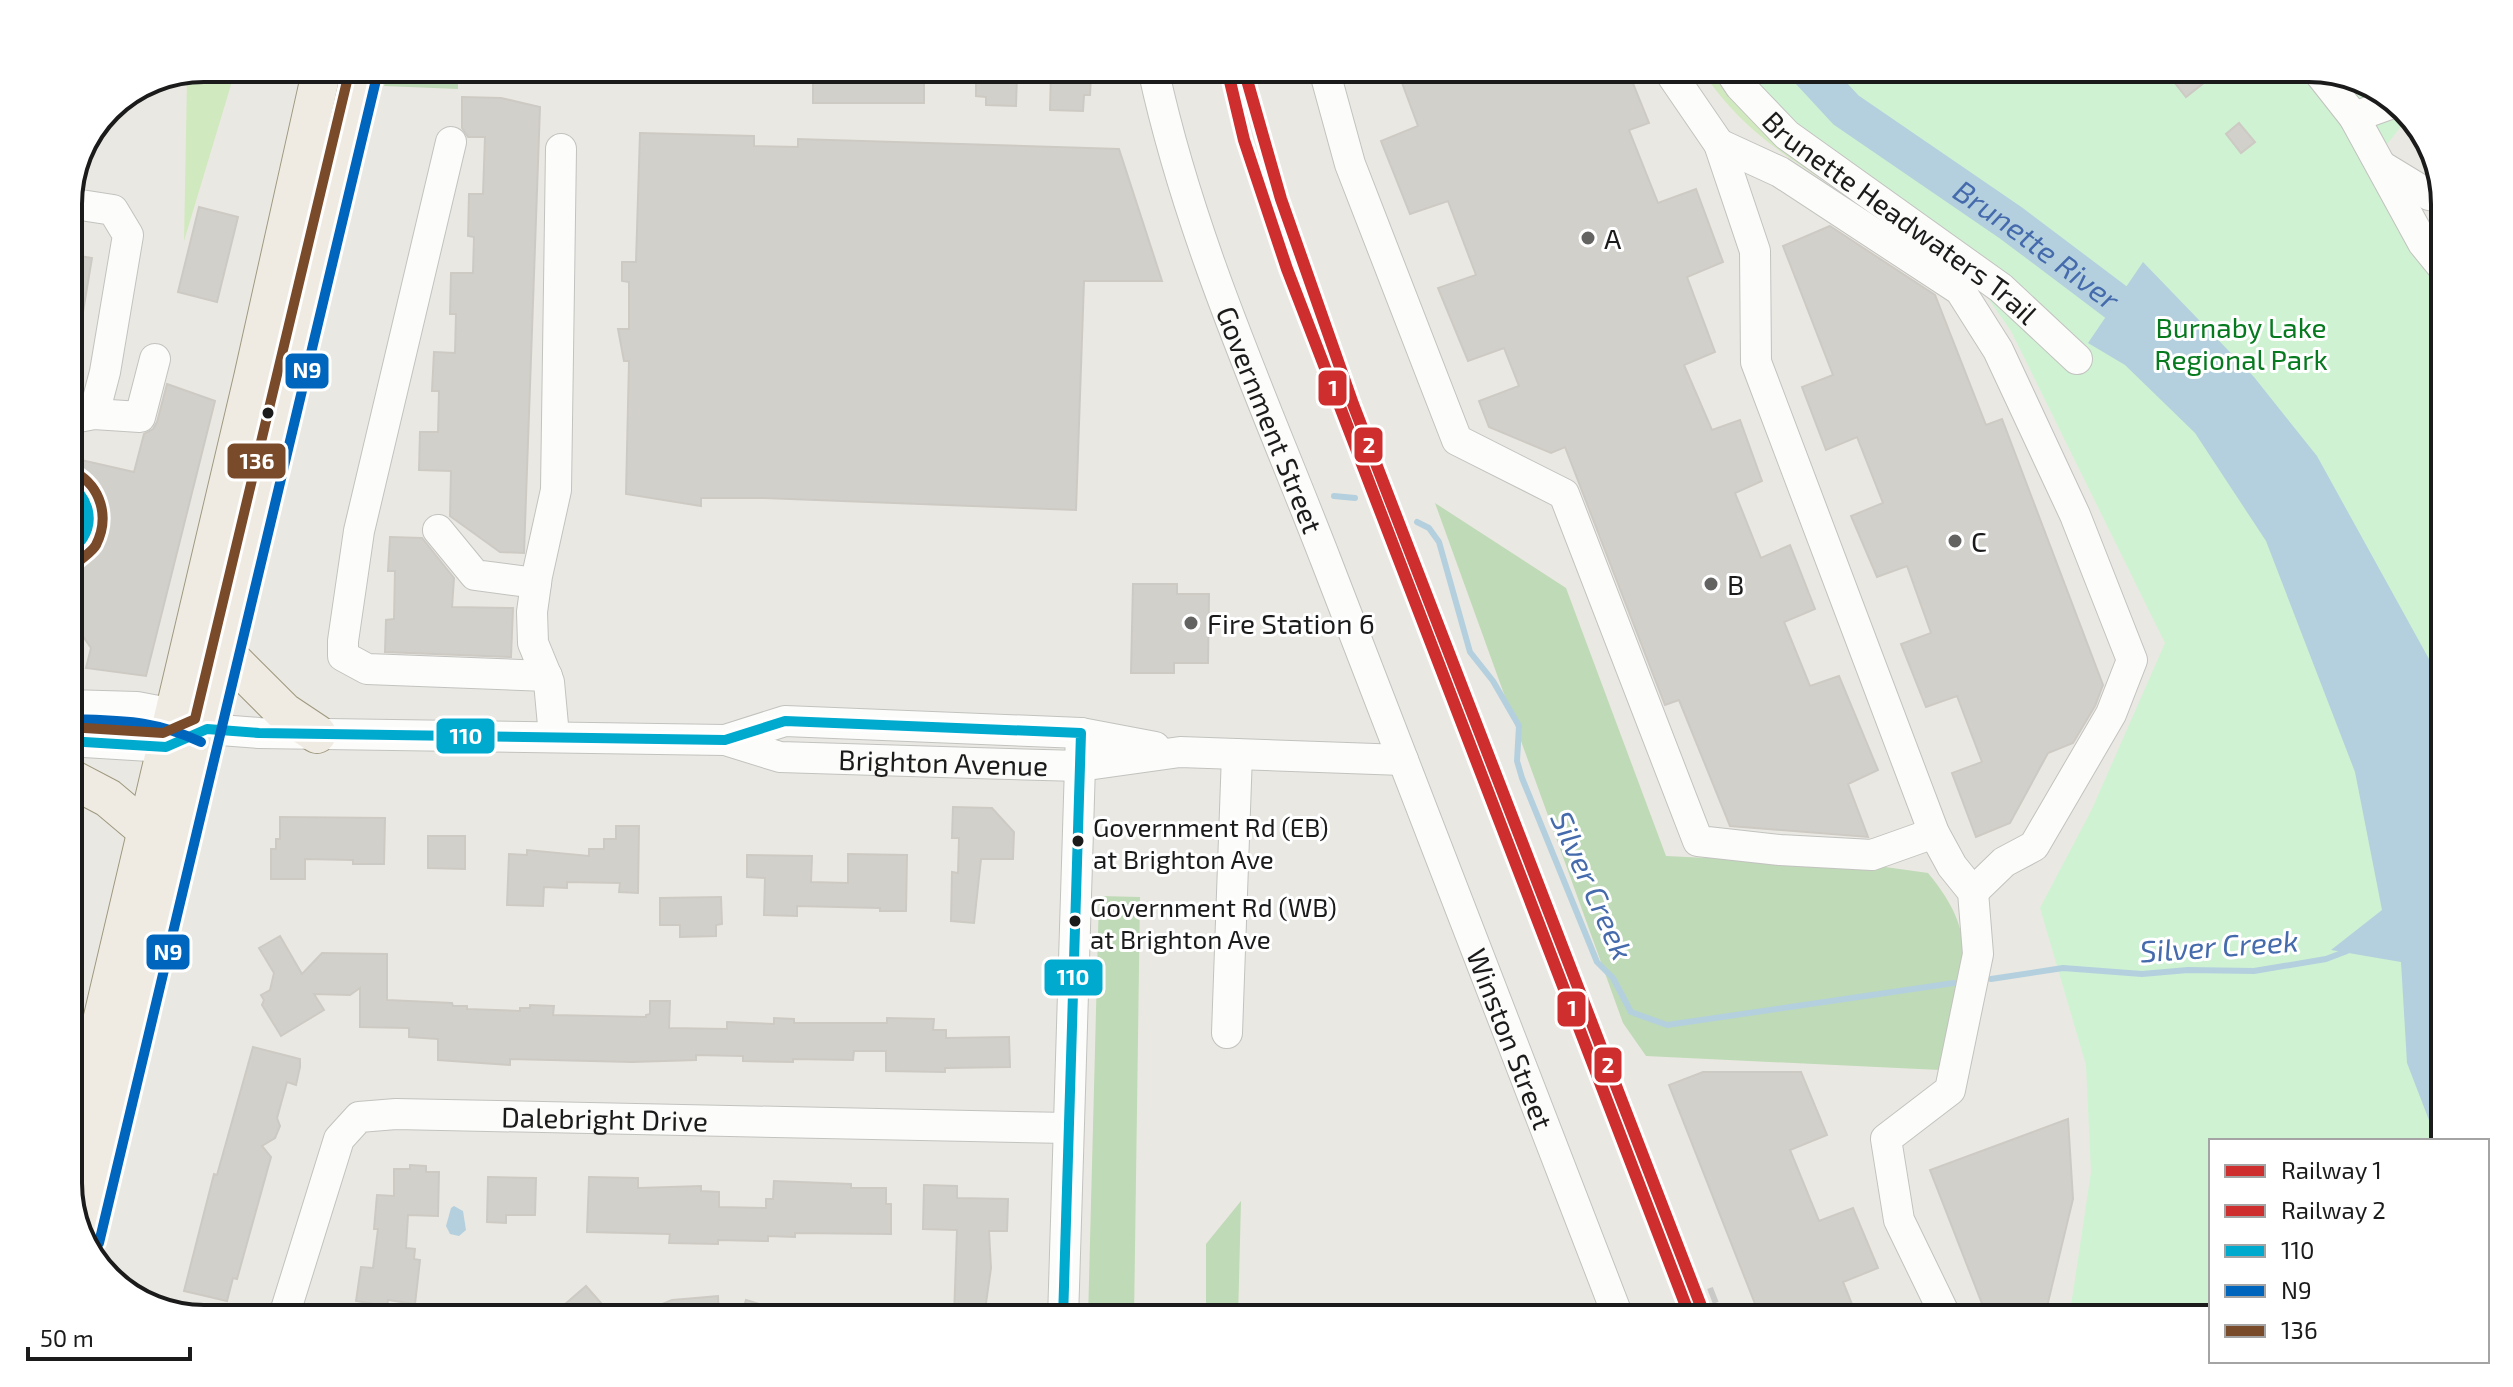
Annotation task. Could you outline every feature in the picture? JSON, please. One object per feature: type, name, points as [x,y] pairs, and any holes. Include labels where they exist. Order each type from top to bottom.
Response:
[{"type":"main road","points":[[88,1223],[182,730],[319,82]]},
{"type":"main road","points":[[82,1106],[146,830],[182,730],[226,654],[361,82]]},
{"type":"main road","points":[[226,654],[284,712],[317,734]]},
{"type":"main road","points":[[82,784],[108,798],[146,830]]},
{"type":"street","name":"Government Street","points":[[1156,82],[1185,192],[1215,282],[1403,760]]},
{"type":"street","points":[[1327,82],[1350,164],[1457,440],[1564,494],[1698,841],[1872,855],[1934,833]]},
{"type":"street","points":[[1677,82],[1719,144],[1755,251],[1756,362],[1934,833],[1952,866],[1973,892],[1978,954],[1950,1090],[1886,1139],[1899,1220],[1940,1305]]},
{"type":"street","name":"Brunette Headwaters Trail","points":[[1737,82],[1787,135],[2001,288],[2077,359]]},
{"type":"street","points":[[2328,84],[2354,117],[2431,253]]},
{"type":"street","points":[[2354,117],[2382,107]]},
{"type":"street","points":[[451,142],[359,531],[343,656],[367,669],[547,676]]},
{"type":"street","points":[[1719,144],[1780,172],[1960,290],[1998,350],[2075,515],[2132,660],[2111,714],[2034,846],[2004,862],[1973,892]]},
{"type":"street","points":[[554,736],[547,676],[533,643],[532,612],[556,490],[561,149]]},
{"type":"street","points":[[2379,165],[2431,195]]},
{"type":"street","points":[[82,205],[113,210],[128,235],[105,372],[82,414]]},
{"type":"street","points":[[82,416],[140,417],[155,359]]},
{"type":"street","points":[[438,530],[475,575],[536,583]]},
{"type":"street","points":[[82,705],[137,707],[182,730]]},
{"type":"street","name":"Brighton Avenue","points":[[725,740],[785,721],[1081,733],[1180,752],[1403,760]]},
{"type":"street","points":[[82,740],[182,730]]},
{"type":"street","name":"Brighton Avenue","points":[[182,730],[725,740],[780,757],[1080,766],[1180,752]]},
{"type":"street","points":[[1063,1305],[1081,733]]},
{"type":"street","points":[[1227,1033],[1237,754]]},
{"type":"street","name":"Winston Street","points":[[1403,760],[1614,1305]]},
{"type":"street","name":"Dalebright Drive","points":[[287,1305],[339,1139],[359,1117],[396,1114],[1068,1128]]},
{"type":"green space","points":[[232,82],[184,241],[187,83]]},
{"type":"green space","points":[[385,82],[458,82],[458,89],[384,86]]},
{"type":"green space","points":[[1710,82],[1734,82],[1830,181],[1826,182],[1773,146]]},
{"type":"green space","name":"Burnaby Lake Regional Park","points":[[1736,82],[2309,82],[2348,88],[2377,103],[2402,125],[2366,172],[2431,261],[2431,1139],[2209,1139],[2209,1305],[2071,1305],[2091,1172],[2086,1065],[2040,908],[2092,809],[2165,643],[2011,331],[1971,274]]},
{"type":"green space","points":[[1435,503],[1566,588],[1666,856],[1878,866],[1928,873],[1954,913],[1961,931],[1963,956],[1959,989],[1940,1070],[1646,1056],[1623,1023]]},
{"type":"green space","points":[[1099,896],[1140,897],[1134,1305],[1088,1305]]},
{"type":"green space","points":[[1241,1201],[1238,1305],[1206,1305],[1206,1244]]},
{"type":"water","points":[[2143,262],[2254,377],[2317,456],[2431,663],[2431,1125],[2407,1063],[2401,962],[2331,950],[2382,910],[2355,772],[2266,541],[2195,433],[2125,365],[2088,343]]},
{"type":"water","points":[[454,1206],[463,1211],[466,1230],[459,1236],[450,1234],[446,1226]]},
{"type":"building","points":[[813,82],[924,82],[924,103],[813,103]]},
{"type":"building","points":[[976,82],[1017,82],[1016,106],[986,105],[986,97],[976,96]]},
{"type":"building","points":[[1051,82],[1091,82],[1090,95],[1084,95],[1083,111],[1050,110]]},
{"type":"building","points":[[1402,82],[1632,82],[1649,123],[1629,130],[1658,203],[1696,189],[1723,262],[1687,277],[1715,352],[1684,365],[1712,430],[1740,420],[1762,481],[1735,493],[1761,558],[1790,545],[1815,609],[1784,622],[1810,686],[1839,676],[1878,770],[1848,784],[1868,837],[1730,826],[1679,700],[1665,705],[1565,447],[1551,453],[1489,427],[1479,401],[1519,386],[1504,348],[1468,361],[1438,288],[1476,275],[1448,201],[1410,214],[1381,141],[1418,126]]},
{"type":"building","points":[[2174,82],[2205,82],[2186,97]]},
{"type":"building","points":[[462,97],[501,98],[540,107],[524,553],[500,552],[450,516],[451,471],[419,470],[420,432],[438,432],[439,391],[432,391],[434,352],[455,353],[456,314],[450,314],[451,273],[473,273],[474,237],[468,236],[469,194],[483,194],[485,137],[468,137],[462,128]]},
{"type":"building","points":[[2239,123],[2255,142],[2241,153],[2226,134]]},
{"type":"building","points":[[640,133],[754,136],[754,146],[798,147],[798,139],[1119,149],[1162,281],[1084,281],[1076,510],[764,498],[701,498],[701,506],[626,494],[629,361],[624,361],[618,329],[629,329],[629,282],[622,281],[622,262],[636,262]]},
{"type":"building","points":[[199,207],[238,217],[217,302],[178,292]]},
{"type":"building","name":"C","points":[[1830,226],[1935,295],[1986,425],[2002,419],[2103,685],[2095,706],[2073,743],[2048,753],[2010,823],[1976,837],[1952,773],[1982,762],[1957,696],[1926,707],[1901,644],[1931,633],[1907,566],[1877,577],[1851,516],[1883,503],[1857,437],[1826,450],[1802,387],[1833,375],[1783,246]]},
{"type":"building","points":[[82,256],[92,258],[82,318]]},
{"type":"building","points":[[167,384],[215,401],[146,676],[86,668],[91,648],[82,635],[82,460],[134,472],[144,434],[153,429]]},
{"type":"building","points":[[390,537],[422,538],[454,578],[452,607],[513,608],[511,657],[385,652],[386,620],[394,619],[395,571],[388,571]]},
{"type":"building","points":[[1133,584],[1177,584],[1177,594],[1209,594],[1208,663],[1174,663],[1174,673],[1131,673]]},
{"type":"building","points":[[953,807],[992,808],[1014,832],[1013,859],[981,859],[974,923],[951,921],[952,872],[958,873],[959,838],[952,838]]},
{"type":"building","points":[[280,817],[385,818],[384,864],[305,859],[305,879],[271,879],[271,849],[276,849],[276,839],[280,839]]},
{"type":"building","points":[[616,826],[639,826],[638,893],[619,892],[620,883],[567,882],[567,888],[544,887],[543,906],[507,905],[509,854],[527,855],[527,850],[589,856],[589,849],[604,849],[604,839],[616,839]]},
{"type":"building","points":[[428,836],[465,836],[465,869],[428,868]]},
{"type":"building","points":[[848,854],[907,855],[906,911],[797,906],[797,916],[764,915],[765,878],[747,877],[747,855],[812,856],[811,882],[848,883]]},
{"type":"building","points":[[721,897],[722,924],[716,925],[716,936],[680,937],[680,925],[660,925],[660,898]]},
{"type":"building","points":[[280,936],[302,974],[322,953],[387,954],[387,1000],[520,1011],[520,1008],[530,1008],[530,1005],[554,1006],[553,1015],[646,1017],[650,1014],[650,1001],[670,1001],[669,1028],[727,1029],[727,1022],[774,1024],[774,1018],[794,1019],[794,1023],[887,1023],[887,1018],[934,1019],[933,1030],[946,1030],[946,1038],[1009,1037],[1010,1067],[945,1068],[945,1072],[886,1071],[886,1051],[854,1051],[853,1060],[793,1059],[793,1062],[743,1061],[743,1056],[696,1055],[696,1060],[632,1062],[510,1059],[510,1065],[438,1060],[438,1039],[409,1037],[409,1028],[360,1027],[360,988],[350,995],[314,994],[324,1010],[281,1036],[262,1005],[264,1000],[261,995],[270,990],[274,973],[259,948]]},
{"type":"building","points":[[253,1047],[300,1059],[300,1067],[296,1085],[287,1082],[275,1138],[262,1146],[271,1157],[237,1279],[233,1278],[227,1301],[184,1291],[214,1174],[217,1175]]},
{"type":"building","points":[[1703,1072],[1801,1072],[1827,1135],[1790,1150],[1819,1221],[1853,1208],[1878,1268],[1843,1282],[1852,1305],[1755,1305],[1669,1085]]},
{"type":"building","points":[[2068,1119],[2073,1199],[2047,1305],[1983,1305],[1930,1170]]},
{"type":"building","points":[[410,1165],[426,1166],[426,1172],[439,1172],[438,1216],[408,1215],[406,1248],[415,1249],[414,1259],[420,1260],[415,1304],[388,1300],[387,1305],[381,1305],[356,1301],[361,1267],[373,1268],[378,1229],[374,1229],[377,1195],[394,1196],[394,1169],[410,1169]]},
{"type":"building","points":[[488,1177],[536,1178],[535,1215],[506,1215],[506,1223],[487,1222]]},
{"type":"building","points":[[589,1177],[638,1178],[638,1188],[701,1186],[701,1191],[719,1192],[719,1207],[766,1208],[766,1199],[773,1199],[774,1181],[886,1188],[886,1204],[891,1204],[891,1234],[795,1233],[795,1237],[768,1236],[768,1241],[718,1240],[718,1244],[669,1243],[670,1234],[587,1232]]},
{"type":"building","points":[[924,1185],[957,1186],[957,1198],[1008,1199],[1007,1231],[989,1231],[991,1268],[986,1305],[954,1305],[957,1230],[923,1229]]},
{"type":"building","points":[[586,1286],[603,1305],[564,1305]]},
{"type":"building","points":[[718,1296],[718,1305],[660,1305],[672,1300]]},
{"type":"building","points":[[746,1300],[762,1305],[744,1305]]},
{"type":"waterway","name":"Brunette River","points":[[1820,82],[1846,110],[2011,223],[2157,333]]},
{"type":"waterway","name":"Silver Creek","points":[[1334,496],[1355,498]]},
{"type":"waterway","name":"Silver Creek","points":[[1417,522],[1429,528],[1439,542],[1470,652],[1493,681],[1519,726],[1517,761],[1522,778],[1597,962],[1613,978],[1631,1012],[1667,1025],[1954,983]]},
{"type":"waterway","name":"Silver Creek","points":[[1991,979],[2063,968],[2142,974],[2188,970],[2254,971],[2326,959],[2347,951]]},
{"type":"tunnel","points":[[82,494],[88,507],[82,540]]},
{"type":"railway","points":[[1710,1288],[1717,1305]]},
{"type":"rail line","name":"1","points":[[1230,82],[1244,140],[1287,269],[1686,1305]]},
{"type":"rail line","name":"2","points":[[1248,82],[1281,199],[1353,404],[1701,1305]]},
{"type":"transit line","name":"136","points":[[82,728],[163,733],[195,719],[347,82]]},
{"type":"transit line","name":"N9","points":[[99,1243],[376,82]]},
{"type":"transit line","name":"136","points":[[82,477],[97,494],[102,514],[96,545],[82,559]]},
{"type":"transit line","name":"110","points":[[82,498],[89,515],[82,539]]},
{"type":"transit line","name":"N9","points":[[82,720],[151,725],[201,742]]},
{"type":"transit line","name":"110","points":[[82,742],[166,747],[207,729],[259,733],[725,740],[785,721],[1081,733],[1063,1305]]},
{"type":"place","name":"A","points":[[1588,238]]},
{"type":"place","name":"C","points":[[1955,541]]},
{"type":"place","name":"B","points":[[1711,584]]},
{"type":"place","name":"Fire Station 6","points":[[1191,623]]},
{"type":"place","name":"Government Rd (EB) at Brighton Ave","points":[[1078,841]]},
{"type":"place","name":"Government Rd (WB) at Brighton Ave","points":[[1075,921]]}]
